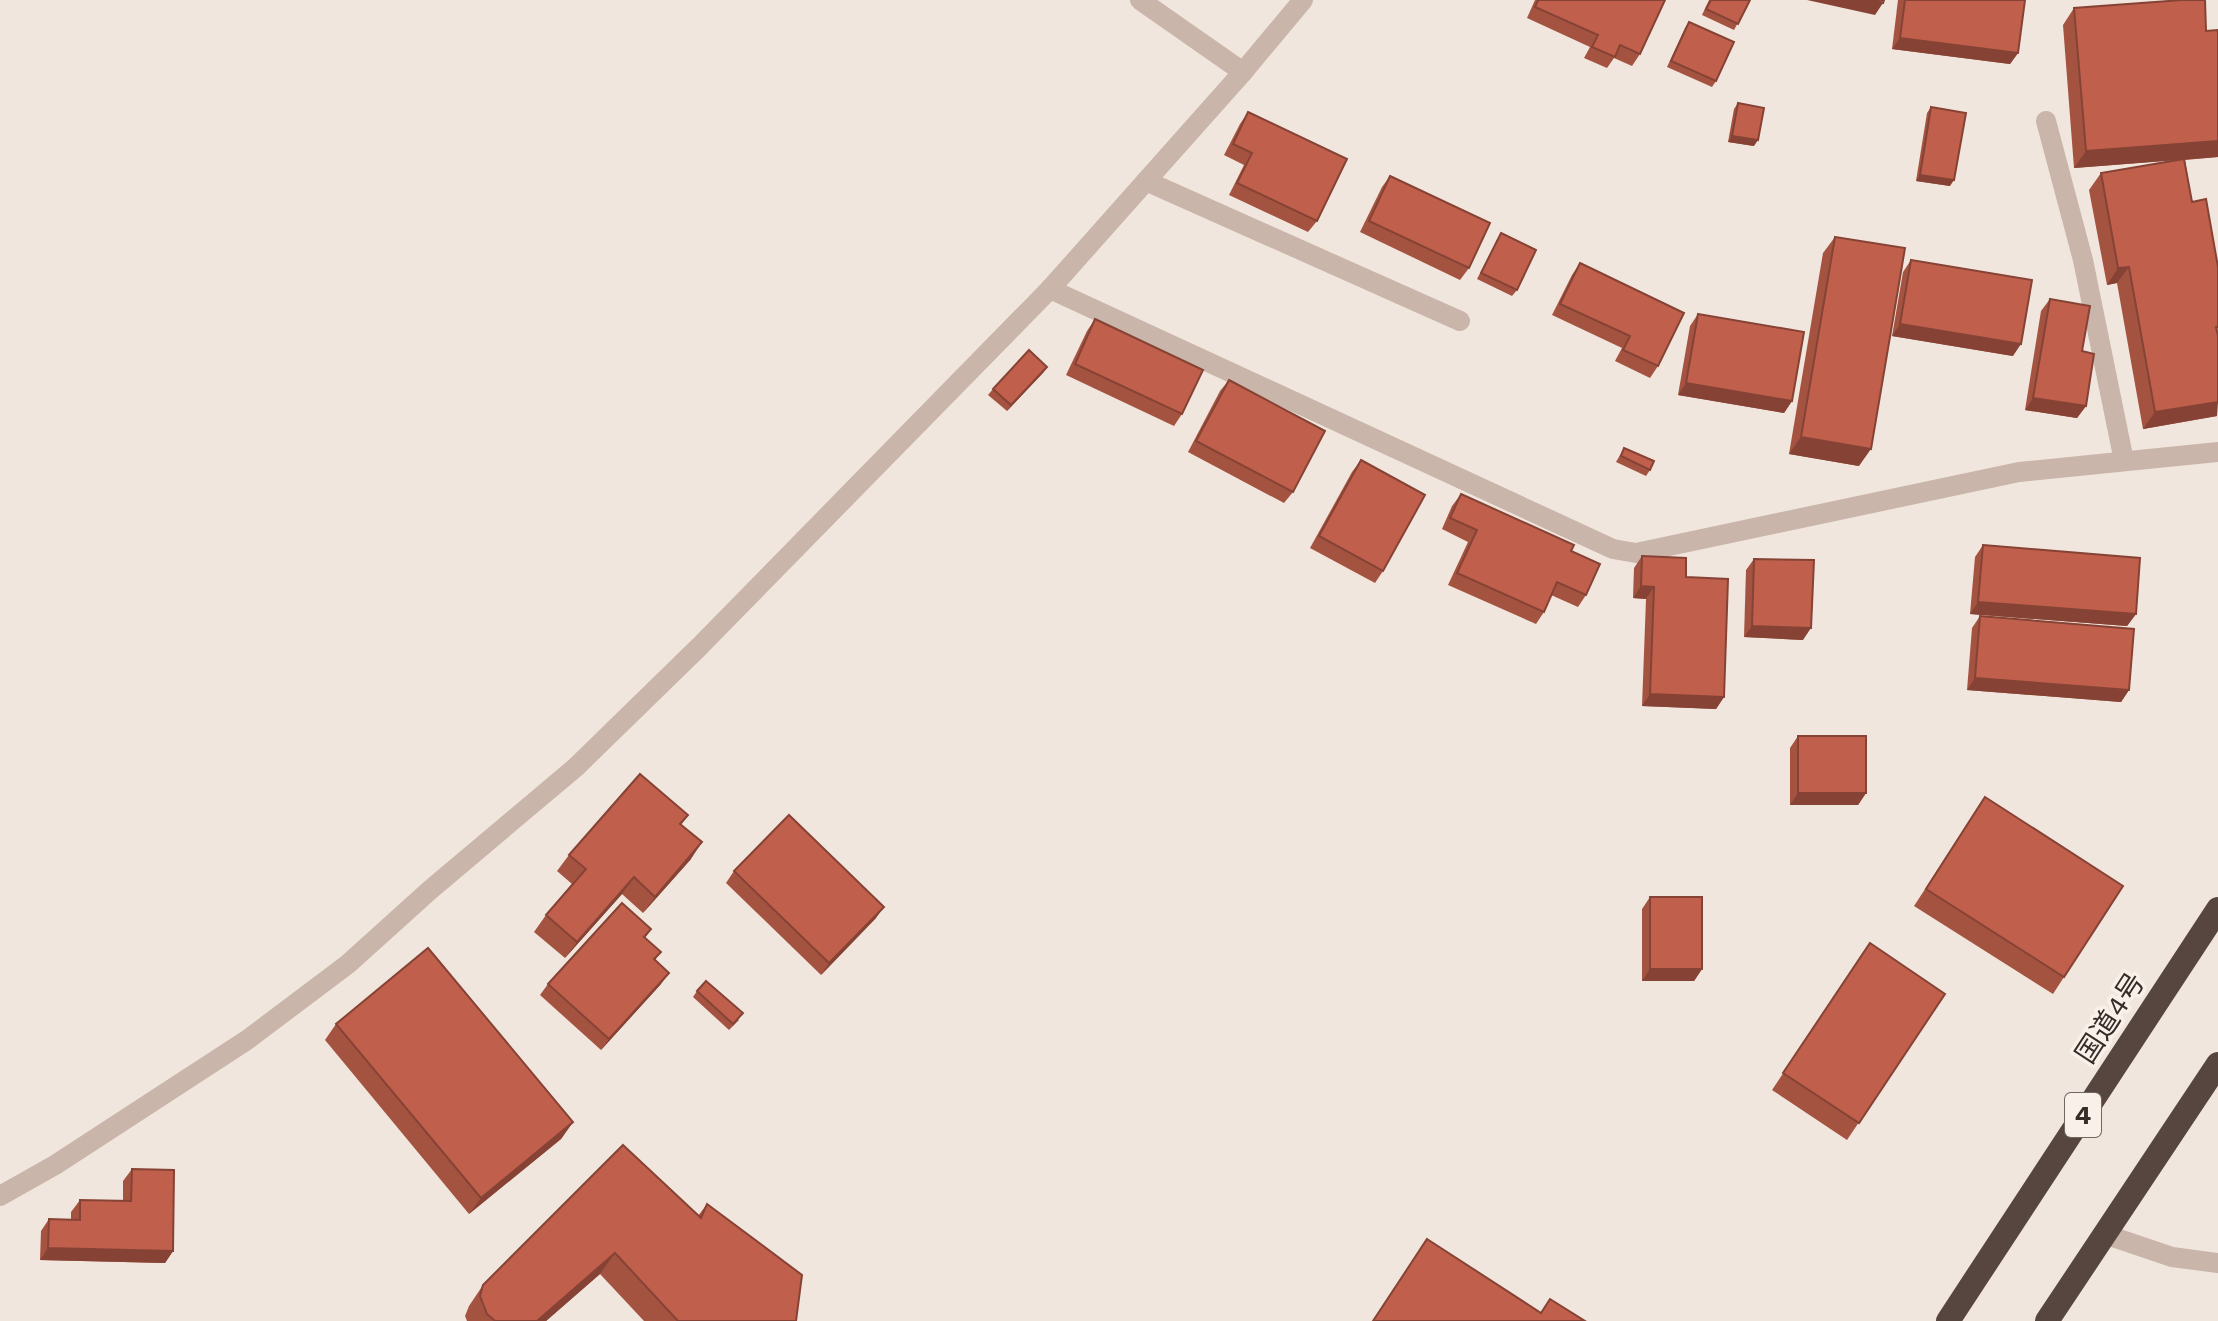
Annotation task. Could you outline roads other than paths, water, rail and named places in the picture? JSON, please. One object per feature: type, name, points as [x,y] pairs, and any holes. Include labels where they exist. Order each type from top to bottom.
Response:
[{"type":"highway","name":"国道4号","points":[[1948,1321],[2218,909]]},
{"type":"highway","points":[[2047,1321],[2218,1064]]},
{"type":"street","points":[[1140,0],[1243,72]]},
{"type":"street","points":[[0,1196],[55,1165],[247,1040],[348,964],[576,767],[699,647],[1050,289],[1303,0]]},
{"type":"street","points":[[2046,121],[2083,260],[2124,461]]},
{"type":"street","points":[[1146,181],[1460,321]]},
{"type":"street","points":[[1050,289],[1613,549],[1636,553],[2019,472],[2218,452]]},
{"type":"street","points":[[2104,1234],[2172,1257],[2218,1263]]}]
